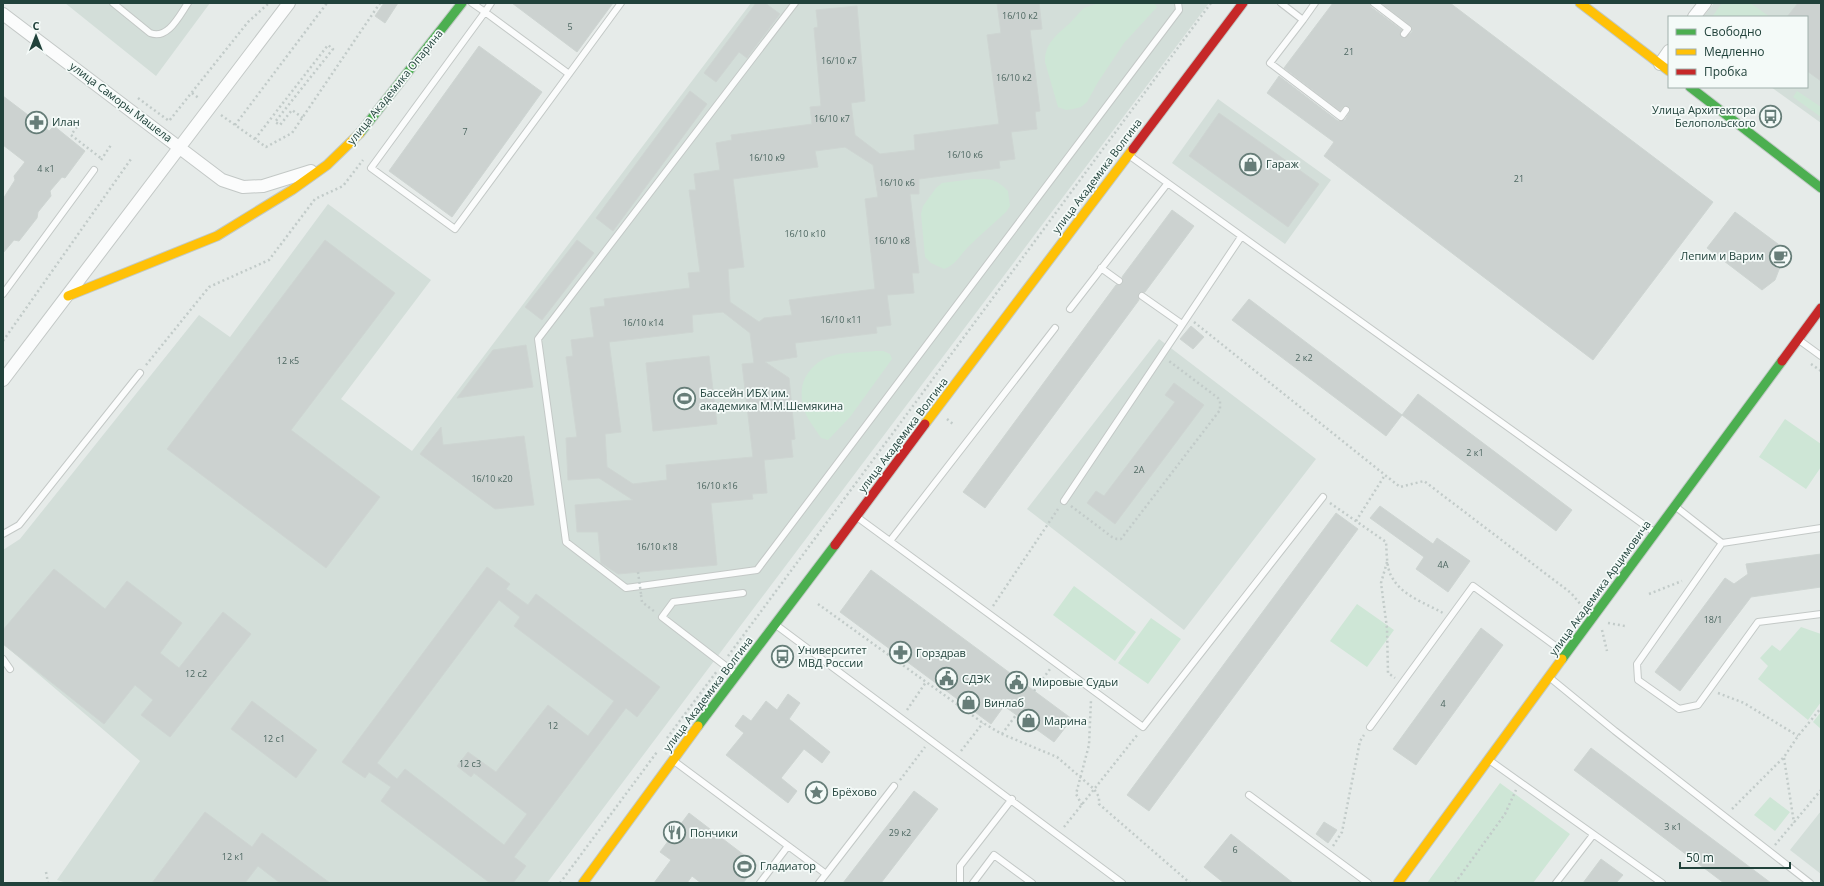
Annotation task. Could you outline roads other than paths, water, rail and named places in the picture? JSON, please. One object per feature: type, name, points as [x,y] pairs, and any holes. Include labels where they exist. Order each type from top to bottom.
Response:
[{"type":"street","points":[[4,379],[289,3]]},
{"type":"street","name":"улица Академика Опарина","points":[[68,296],[218,236],[292,190],[327,165],[357,136],[462,3]]},
{"type":"street","name":"улица Академика Волгина","points":[[583,883],[672,760],[776,625],[1243,3]]},
{"type":"street","points":[[1580,3],[1664,67],[1668,54]]},
{"type":"street","points":[[1695,16],[1705,3]]},
{"type":"street","name":"улица Саморы Машела","points":[[3,14],[181,147],[222,180],[243,187],[263,186],[284,181],[327,165]]},
{"type":"street","points":[[1691,88],[1821,188]]},
{"type":"street","name":"улица Академика Арцимовича","points":[[1398,883],[1487,759],[1676,507],[1821,308]]},
{"type":"lane","points":[[113,3],[150,33],[156,36],[163,34],[172,26],[188,3]]},
{"type":"lane","points":[[472,3],[569,74]]},
{"type":"lane","points":[[492,3],[371,168],[455,229],[621,3]]},
{"type":"lane","points":[[795,3],[538,338],[566,542],[626,588],[757,570],[1180,10],[1178,3]]},
{"type":"lane","points":[[1281,3],[1303,20]]},
{"type":"lane","points":[[1315,3],[1270,63],[1341,117],[1346,110]]},
{"type":"lane","points":[[1374,3],[1408,29],[1404,34]]},
{"type":"lane","points":[[1128,155],[1655,533]]},
{"type":"lane","points":[[3,294],[94,170]]},
{"type":"lane","points":[[1070,308],[1167,184]]},
{"type":"lane","points":[[1064,501],[1241,237]]},
{"type":"lane","points":[[1101,268],[1119,281]]},
{"type":"lane","points":[[1142,296],[1182,324]]},
{"type":"lane","points":[[890,541],[1055,328]]},
{"type":"lane","points":[[1798,340],[1821,356]]},
{"type":"lane","points":[[3,534],[18,525],[140,373]]},
{"type":"lane","points":[[857,517],[1143,727],[1323,498]]},
{"type":"lane","points":[[1676,507],[1722,543]]},
{"type":"lane","points":[[1821,528],[1722,543],[1637,664],[1638,680],[1679,710],[1698,705],[1710,691],[1758,622],[1821,614]]},
{"type":"lane","points":[[1370,727],[1473,586],[1566,654]]},
{"type":"lane","points":[[737,675],[662,617],[673,602],[743,593]]},
{"type":"lane","points":[[776,625],[1012,799],[1122,883]]},
{"type":"lane","points":[[3,659],[10,669]]},
{"type":"lane","points":[[1549,677],[1810,883]]},
{"type":"lane","points":[[1487,759],[1662,883]]},
{"type":"lane","points":[[672,760],[826,874]]},
{"type":"lane","points":[[819,883],[894,786]]},
{"type":"lane","points":[[1249,795],[1368,883]]},
{"type":"lane","points":[[960,883],[960,866],[1012,799]]},
{"type":"lane","points":[[1556,883],[1592,834]]},
{"type":"lane","points":[[760,883],[788,846]]},
{"type":"lane","points":[[973,883],[994,855],[1032,883]]},
{"type":"place","name":"Улица Архитектора Белопольского","points":[[1771,116]]},
{"type":"place","name":"Илан","points":[[36,122]]},
{"type":"place","name":"Гараж","points":[[1250,164]]},
{"type":"place","name":"Лепим и Варим","points":[[1780,256]]},
{"type":"place","name":"Бассейн ИБХ им. академика М.М.Шемякина","points":[[684,399]]},
{"type":"place","name":"Горздрав","points":[[901,653]]},
{"type":"place","name":"Университет МВД России","points":[[782,656]]},
{"type":"place","name":"СДЭК","points":[[946,679]]},
{"type":"place","name":"Мировые Судьи","points":[[1016,682]]},
{"type":"place","name":"Винлаб","points":[[968,703]]},
{"type":"place","name":"Марина","points":[[1029,721]]},
{"type":"place","name":"Брёхово","points":[[817,792]]},
{"type":"place","name":"Пончики","points":[[674,833]]},
{"type":"place","name":"Гладиатор","points":[[745,866]]}]
